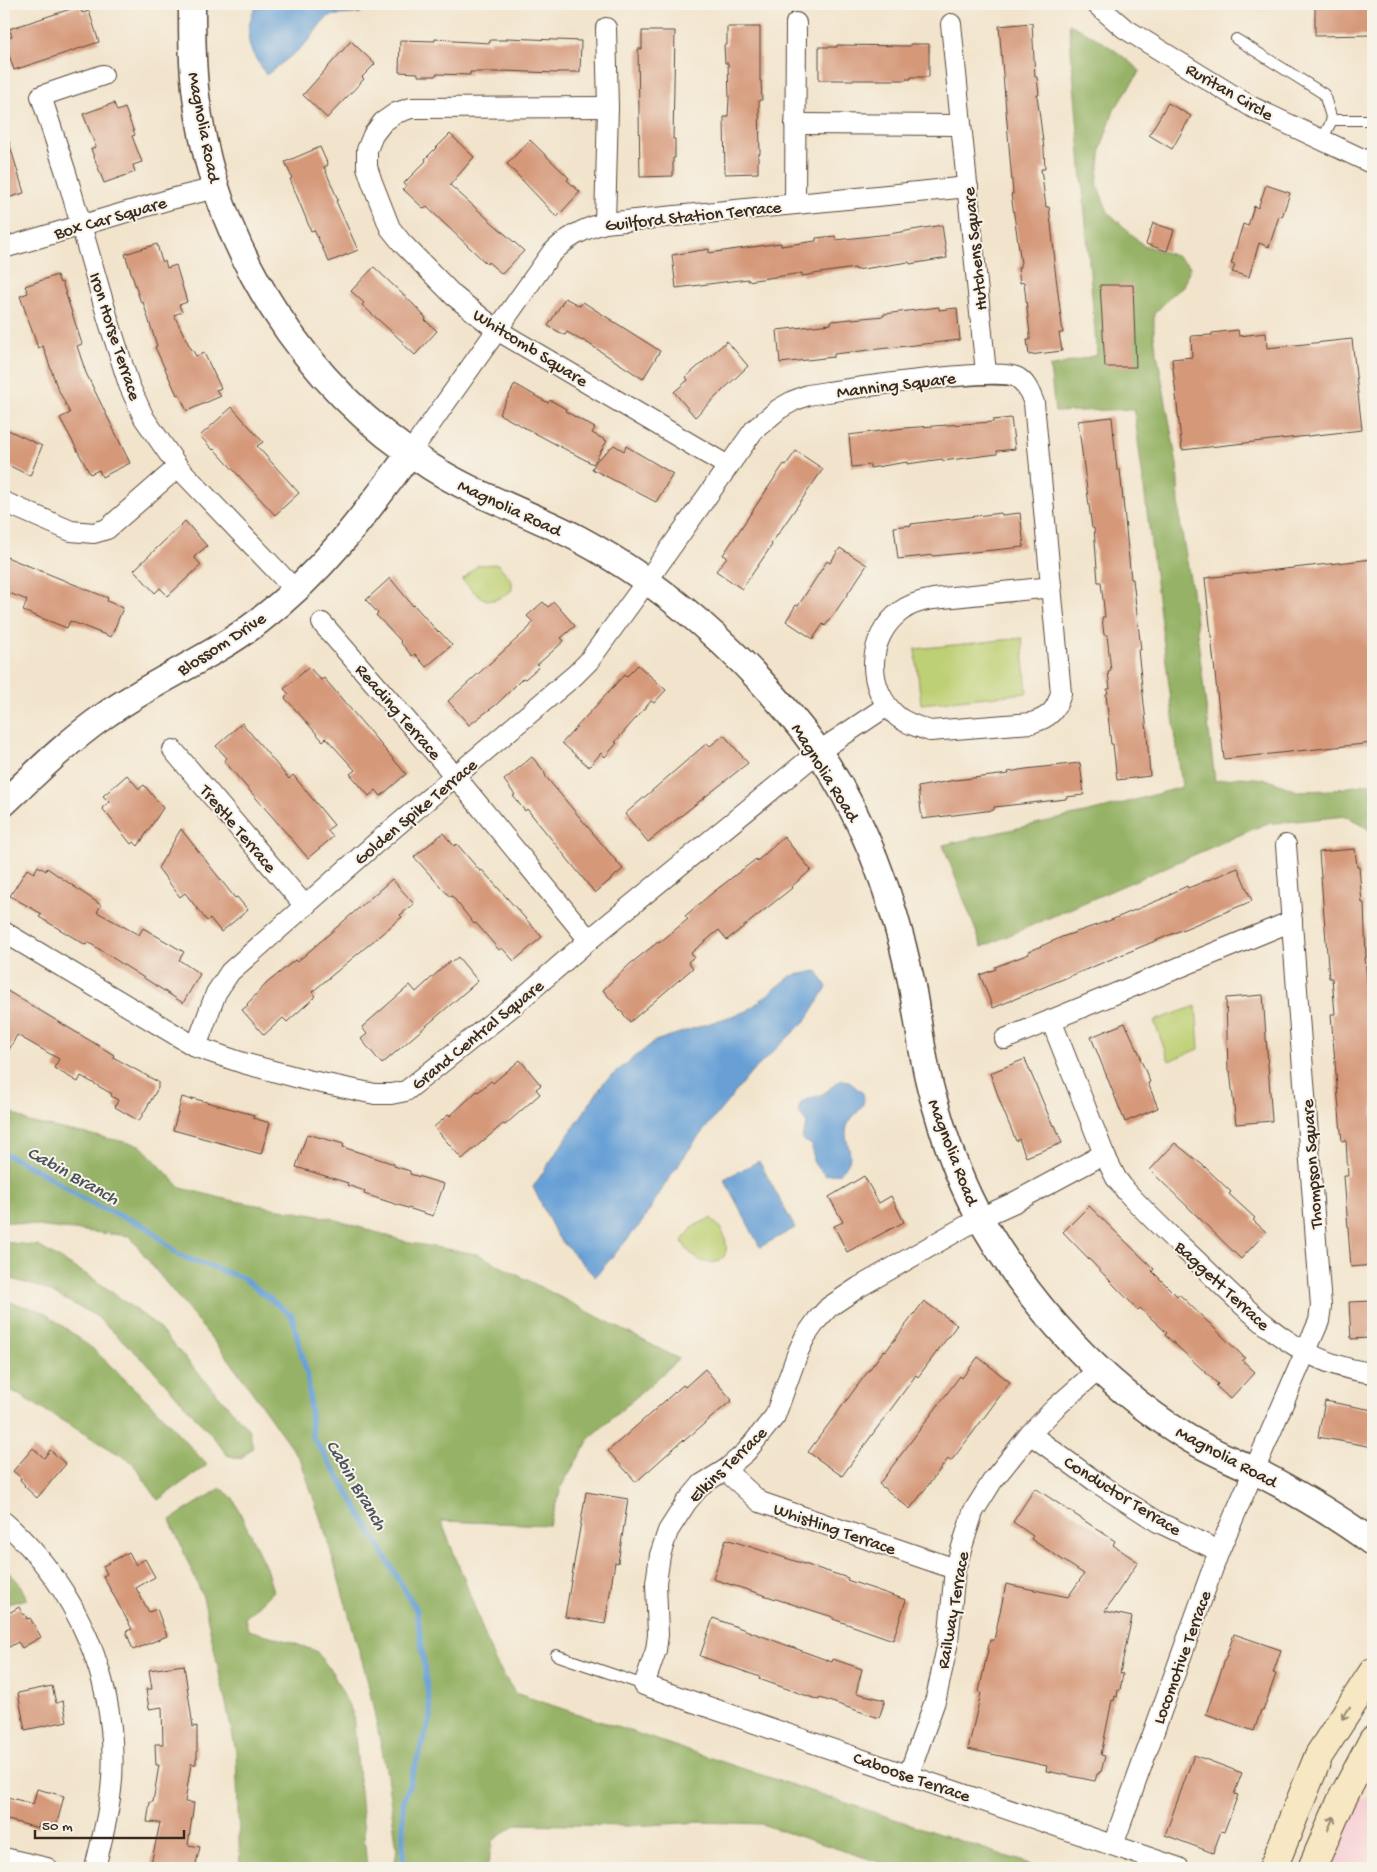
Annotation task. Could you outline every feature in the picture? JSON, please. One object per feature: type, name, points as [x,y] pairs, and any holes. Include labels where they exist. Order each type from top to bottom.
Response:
[{"type":"main road","points":[[1273,1868],[1320,1755],[1373,1672]]},
{"type":"main road","points":[[1312,1868],[1342,1799],[1373,1740]]},
{"type":"street","name":"Magnolia Road","points":[[192,4],[192,52],[196,100],[205,148],[216,188],[231,228],[252,272],[277,315],[307,356],[341,394],[383,434],[410,453],[455,482],[575,537],[619,562],[647,581],[727,647],[781,705],[818,752],[850,806],[868,844],[899,930],[934,1103],[951,1154],[980,1218],[1020,1282],[1054,1324],[1098,1370],[1145,1409],[1189,1439],[1254,1471],[1338,1517],[1373,1543]]},
{"type":"street","name":"Ruritan Circle","points":[[1096,4],[1124,28],[1252,107],[1373,164]]},
{"type":"street","points":[[795,204],[796,22]]},
{"type":"street","name":"Hutchens Square","points":[[951,24],[986,373]]},
{"type":"street","points":[[605,223],[608,108],[606,28]]},
{"type":"street","name":"Iron Horse Terrace","points":[[103,75],[41,96],[129,385],[144,418],[178,467],[296,590]]},
{"type":"street","name":"Whitcomb Square","points":[[608,108],[411,108],[396,112],[383,122],[373,135],[367,150],[367,166],[390,228],[402,243],[454,296],[496,330],[728,466]]},
{"type":"street","points":[[795,124],[961,125]]},
{"type":"street","name":"Guilford Station Terrace","points":[[410,453],[550,255],[561,244],[582,230],[605,223],[968,187]]},
{"type":"street","name":"Box Car Square","points":[[4,248],[216,188]]},
{"type":"street","name":"Manning Square","points":[[647,581],[743,443],[765,419],[778,409],[808,395],[986,373],[1017,376],[1028,388],[1034,403],[1052,587],[1061,693],[1058,705],[1047,716],[1031,723],[930,731],[914,726],[900,718],[888,706],[875,682],[873,666],[875,650],[880,634],[902,610],[916,602],[933,599],[1052,587]]},
{"type":"street","name":"Blossom Drive","points":[[6,796],[103,716],[146,689],[217,650],[258,622],[296,590],[329,558],[360,521],[410,453]]},
{"type":"street","points":[[4,502],[71,531],[94,533],[107,529],[178,467]]},
{"type":"street","name":"Golden Spike Terrace","points":[[196,1047],[216,993],[230,972],[376,842],[576,675],[588,662],[647,581]]},
{"type":"street","name":"Reading Terrace","points":[[322,622],[455,776],[589,940]]},
{"type":"street","points":[[818,752],[888,706]]},
{"type":"street","name":"Trestle Terrace","points":[[174,750],[305,906]]},
{"type":"street","name":"Grand Central Square","points":[[4,932],[196,1047],[243,1063],[307,1080],[375,1094],[391,1094],[406,1091],[513,1006],[589,940],[818,752]]},
{"type":"street","name":"Thompson Square","points":[[1254,1471],[1265,1442],[1319,1322],[1321,1306],[1286,845]]},
{"type":"street","points":[[1005,1039],[1292,921]]},
{"type":"street","name":"Baggett Terrace","points":[[1050,1020],[1104,1154],[1116,1178],[1137,1204],[1253,1315],[1278,1336],[1306,1353],[1335,1365],[1373,1373]]},
{"type":"street","points":[[980,1218],[1013,1203],[1104,1154]]},
{"type":"street","name":"Elkins Terrace","points":[[644,1685],[656,1650],[658,1635],[656,1583],[660,1555],[668,1531],[686,1503],[702,1484],[725,1470],[761,1435],[775,1416],[804,1337],[829,1307],[859,1287],[980,1218]]},
{"type":"street","name":"Railway Terrace","points":[[909,1774],[938,1690],[948,1642],[955,1569],[973,1512],[993,1480],[1030,1434],[1055,1408],[1098,1370]]},
{"type":"street","name":"Conductor Terrace","points":[[1030,1434],[1099,1484],[1158,1522],[1219,1551]]},
{"type":"street","name":"Whistling Terrace","points":[[725,1470],[760,1502],[955,1569]]},
{"type":"street","name":"Locomotive Terrace","points":[[1114,1845],[1219,1551],[1254,1471]]},
{"type":"street","points":[[4,1522],[44,1563],[63,1590],[84,1629],[98,1665],[108,1702],[112,1740],[112,1779],[108,1817],[95,1868]]},
{"type":"street","name":"Caboose Terrace","points":[[644,1685],[909,1774],[1179,1868]]},
{"type":"street","points":[[4,1858],[47,1868]]},
{"type":"lane","points":[[1236,39],[1324,94],[1332,120],[1322,140]]},
{"type":"lane","points":[[1332,120],[1373,120]]},
{"type":"lane","points":[[556,1655],[644,1685]]},
{"type":"shaded area","points":[[1373,1797],[1373,1868],[1326,1868],[1352,1800]]},
{"type":"green space","points":[[1069,24],[1106,44],[1140,71],[1114,110],[1101,148],[1097,185],[1108,212],[1143,245],[1176,256],[1191,267],[1182,288],[1172,295],[1154,314],[1154,336],[1177,464],[1180,522],[1192,590],[1215,781],[1240,777],[1266,779],[1297,791],[1332,790],[1373,783],[1373,832],[1347,816],[1265,824],[982,947],[943,845],[1106,808],[1182,787],[1134,409],[1055,412],[1050,367],[1097,355]]},
{"type":"green space","points":[[498,564],[512,581],[512,590],[504,596],[491,600],[485,599],[480,597],[462,580],[478,565]]},
{"type":"green space","points":[[1022,638],[1027,693],[921,704],[915,649]]},
{"type":"green space","points":[[1196,1006],[1199,1049],[1169,1061],[1154,1021]]},
{"type":"green space","points":[[4,1107],[28,1122],[140,1145],[181,1188],[229,1200],[330,1218],[410,1243],[477,1254],[679,1359],[591,1437],[563,1483],[549,1525],[441,1521],[494,1660],[515,1693],[1042,1868],[897,1868],[761,1824],[702,1822],[629,1826],[517,1824],[493,1840],[487,1868],[394,1868],[397,1849],[386,1769],[367,1678],[326,1535],[301,1461],[231,1362],[130,1236],[4,1221]]},
{"type":"green space","points":[[711,1218],[722,1231],[726,1245],[725,1254],[721,1260],[714,1263],[697,1259],[689,1252],[682,1241],[694,1226]]},
{"type":"green space","points":[[4,1242],[38,1246],[94,1279],[155,1324],[249,1430],[253,1447],[241,1459],[227,1455],[150,1366],[96,1316],[43,1288],[4,1277]]},
{"type":"green space","points":[[4,1300],[44,1312],[93,1349],[156,1409],[207,1465],[158,1500],[132,1462],[4,1386]]},
{"type":"green space","points":[[221,1488],[233,1498],[266,1568],[273,1591],[245,1618],[248,1630],[316,1651],[332,1672],[353,1714],[367,1868],[240,1868],[236,1751],[203,1597],[170,1520]]},
{"type":"green space","points":[[4,1567],[19,1583],[27,1599],[4,1605]]},
{"type":"water","points":[[258,4],[352,4],[361,13],[330,16],[304,45],[266,75],[253,54],[248,36],[253,13]]},
{"type":"water","points":[[817,971],[827,987],[807,1019],[751,1073],[695,1141],[642,1222],[595,1277],[557,1236],[533,1187],[605,1081],[655,1041],[747,1011],[791,976]]},
{"type":"water","points":[[843,1080],[848,1081],[863,1093],[864,1099],[861,1108],[847,1127],[846,1133],[850,1155],[847,1165],[841,1173],[825,1175],[813,1161],[812,1145],[803,1140],[802,1137],[807,1124],[799,1109],[800,1105],[806,1100],[824,1093]]},
{"type":"water","points":[[759,1161],[795,1228],[760,1247],[724,1179]]},
{"type":"building","points":[[1315,4],[1370,4],[1370,11],[1373,11],[1373,35],[1315,36]]},
{"type":"building","points":[[80,6],[82,13],[89,11],[99,42],[14,70],[4,40],[12,36],[9,29]]},
{"type":"building","points":[[1032,23],[1035,77],[1037,77],[1039,95],[1037,95],[1044,149],[1045,169],[1041,169],[1046,207],[1049,207],[1063,333],[1059,333],[1062,351],[1029,355],[1027,340],[1030,340],[1030,335],[1024,282],[1020,283],[1018,268],[1021,263],[1011,194],[1013,194],[999,26]]},
{"type":"building","points":[[727,27],[760,27],[762,100],[759,100],[760,154],[758,154],[758,173],[725,174],[724,117],[728,117],[729,99],[728,63],[725,63],[724,45],[727,45]]},
{"type":"building","points":[[642,31],[675,31],[673,139],[675,139],[675,158],[673,158],[673,176],[640,177],[638,49],[642,49]]},
{"type":"building","points":[[507,38],[581,41],[580,72],[502,71],[470,72],[470,75],[436,74],[435,76],[418,76],[418,73],[399,72],[400,40],[435,41],[435,39],[490,43],[490,40],[507,40]]},
{"type":"building","points":[[351,41],[375,64],[362,77],[364,79],[327,118],[303,95]]},
{"type":"building","points":[[910,44],[929,44],[929,77],[911,77],[911,79],[906,80],[819,80],[819,47],[837,47],[837,45],[910,46]]},
{"type":"building","points":[[114,103],[117,111],[125,108],[135,135],[132,136],[142,162],[133,165],[135,172],[104,183],[91,149],[96,147],[83,114]]},
{"type":"building","points":[[1168,103],[1191,116],[1172,149],[1149,135]]},
{"type":"building","points":[[450,134],[474,157],[450,185],[524,251],[502,274],[488,262],[487,264],[427,207],[424,209],[403,189],[406,186],[404,183]]},
{"type":"building","points":[[8,139],[24,193],[4,199],[4,140]]},
{"type":"building","points":[[530,140],[569,178],[567,180],[580,192],[557,217],[507,164]]},
{"type":"building","points":[[320,147],[328,165],[324,167],[338,200],[336,201],[358,250],[329,262],[314,230],[311,231],[285,162]]},
{"type":"building","points":[[1266,185],[1290,193],[1282,217],[1279,216],[1269,247],[1259,243],[1249,277],[1232,272],[1235,265],[1231,264],[1243,224],[1248,226],[1254,206],[1258,208]]},
{"type":"building","points":[[1153,223],[1174,230],[1167,251],[1146,244]]},
{"type":"building","points":[[942,225],[947,258],[802,276],[802,273],[748,281],[748,279],[676,288],[672,255],[709,249],[709,253],[781,243],[781,246],[835,236],[836,240]]},
{"type":"building","points":[[157,244],[162,262],[165,261],[167,268],[176,265],[187,302],[179,305],[182,312],[174,315],[196,356],[204,353],[221,388],[216,390],[221,396],[187,411],[179,394],[177,395],[155,347],[157,346],[143,302],[141,303],[125,254]]},
{"type":"building","points":[[374,267],[414,305],[426,318],[425,320],[437,331],[415,355],[362,305],[364,303],[351,291]]},
{"type":"building","points":[[57,275],[60,283],[62,282],[82,344],[77,346],[86,373],[130,463],[102,477],[99,470],[90,474],[60,418],[70,413],[57,387],[43,346],[38,348],[20,296],[28,293],[25,286]]},
{"type":"building","points":[[1100,285],[1133,285],[1136,367],[1105,367]]},
{"type":"building","points":[[565,298],[580,306],[583,302],[660,351],[643,379],[583,340],[567,332],[565,335],[548,326]]},
{"type":"building","points":[[939,307],[939,310],[957,308],[960,340],[834,354],[834,357],[780,363],[777,330],[831,324],[831,321],[884,316],[884,314]]},
{"type":"building","points":[[1238,330],[1239,336],[1266,333],[1267,348],[1352,339],[1362,430],[1182,450],[1172,359],[1192,357],[1191,336],[1212,335],[1212,333]]},
{"type":"building","points":[[727,341],[748,366],[695,417],[674,392],[688,380],[686,377]]},
{"type":"building","points":[[515,384],[548,403],[550,400],[595,428],[592,433],[607,441],[593,464],[499,414]]},
{"type":"building","points":[[232,407],[263,442],[257,446],[299,493],[275,515],[200,436]]},
{"type":"building","points":[[1112,417],[1117,470],[1120,470],[1131,579],[1133,579],[1141,650],[1138,650],[1150,776],[1117,780],[1106,694],[1108,693],[1107,689],[1110,689],[1108,672],[1111,671],[1107,635],[1104,635],[1102,617],[1105,617],[1101,582],[1098,582],[1094,528],[1092,528],[1078,421]]},
{"type":"building","points":[[1011,418],[1015,449],[997,451],[997,454],[943,461],[942,459],[907,464],[907,462],[870,468],[870,465],[852,467],[849,435],[904,428],[993,422],[993,420]]},
{"type":"building","points":[[4,428],[42,446],[30,476],[4,463]]},
{"type":"building","points":[[614,445],[624,451],[626,446],[673,474],[656,502],[592,469],[597,460]]},
{"type":"building","points":[[796,451],[823,469],[742,589],[716,571],[727,557],[723,555],[753,510],[784,464],[786,465]]},
{"type":"building","points":[[1001,513],[1002,515],[1020,513],[1024,547],[898,559],[894,527]]},
{"type":"building","points":[[185,521],[207,546],[194,557],[201,565],[168,596],[160,588],[155,593],[134,570]]},
{"type":"building","points":[[840,548],[867,565],[836,611],[825,626],[823,624],[813,639],[786,621],[827,561],[830,563]]},
{"type":"building","points":[[4,556],[108,598],[107,601],[123,608],[111,637],[70,621],[67,628],[23,611],[27,600],[4,591]]},
{"type":"building","points":[[1373,559],[1373,743],[1224,759],[1205,578]]},
{"type":"building","points":[[390,578],[413,606],[452,645],[426,667],[415,654],[412,656],[401,641],[376,615],[378,613],[366,600]]},
{"type":"building","points":[[543,602],[548,607],[554,602],[575,626],[561,638],[564,641],[537,665],[539,667],[525,679],[523,678],[497,704],[469,725],[448,701],[529,628],[533,622],[527,616]]},
{"type":"building","points":[[638,665],[666,690],[654,703],[651,701],[615,742],[617,743],[605,757],[601,753],[589,767],[562,743],[624,675],[626,677]]},
{"type":"building","points":[[309,667],[321,680],[324,678],[406,774],[381,796],[376,790],[369,796],[350,774],[355,770],[326,738],[323,741],[285,698],[289,694],[284,689]]},
{"type":"building","points":[[242,723],[289,779],[293,775],[334,825],[327,830],[333,837],[308,858],[224,761],[227,758],[216,746]]},
{"type":"building","points":[[724,735],[748,763],[648,842],[625,814],[707,743],[710,746]]},
{"type":"building","points":[[532,757],[544,771],[546,777],[623,869],[595,893],[527,809],[525,811],[513,796],[515,795],[504,780]]},
{"type":"building","points":[[1080,763],[1084,795],[1066,797],[1066,799],[994,807],[994,810],[922,819],[918,787],[955,780],[1009,774],[1008,772],[1026,769]]},
{"type":"building","points":[[127,775],[139,789],[144,785],[163,808],[138,846],[134,842],[131,844],[102,808],[109,802],[103,796]]},
{"type":"building","points":[[181,829],[235,898],[237,897],[248,910],[221,932],[210,918],[207,921],[185,893],[180,897],[158,868]]},
{"type":"building","points":[[443,833],[454,846],[457,844],[480,871],[482,870],[542,937],[514,961],[502,948],[499,950],[476,923],[474,924],[452,896],[450,897],[414,857]]},
{"type":"building","points":[[784,837],[811,870],[792,888],[727,940],[719,930],[691,953],[694,957],[688,962],[693,968],[630,1022],[603,990],[630,964],[688,919],[685,916],[711,894],[756,859],[757,861]]},
{"type":"building","points":[[1355,849],[1357,867],[1359,867],[1362,903],[1364,903],[1365,958],[1368,993],[1371,992],[1372,1011],[1370,1011],[1373,1042],[1373,1265],[1351,1267],[1344,1176],[1348,1176],[1346,1140],[1342,1141],[1340,1122],[1331,1014],[1335,1014],[1332,978],[1329,978],[1319,852]]},
{"type":"building","points":[[38,866],[46,871],[47,868],[101,905],[97,912],[139,935],[143,928],[184,952],[179,960],[200,974],[183,1003],[88,942],[86,945],[39,917],[42,914],[10,896],[27,869],[34,873]]},
{"type":"building","points":[[1238,868],[1252,901],[993,1008],[980,975],[1029,954],[1028,952],[1062,937],[1111,920],[1171,895],[1187,886],[1188,888]]},
{"type":"building","points":[[392,879],[414,904],[400,915],[402,917],[312,992],[316,996],[287,1022],[283,1018],[264,1035],[242,1010],[267,983],[295,960],[297,962]]},
{"type":"building","points":[[458,957],[478,981],[382,1064],[361,1039],[367,1034],[362,1027],[410,985],[416,992],[450,961],[452,962]]},
{"type":"building","points":[[4,989],[114,1055],[113,1057],[158,1082],[158,1088],[139,1121],[115,1107],[118,1100],[111,1096],[112,1094],[81,1076],[78,1082],[54,1068],[59,1059],[17,1035],[4,1059]]},
{"type":"building","points":[[1263,995],[1272,1121],[1236,1124],[1230,1071],[1228,1071],[1226,998]]},
{"type":"building","points":[[1125,1023],[1141,1057],[1150,1082],[1148,1083],[1158,1108],[1125,1122],[1091,1037]]},
{"type":"building","points":[[1025,1059],[1062,1143],[1026,1157],[1019,1139],[1016,1141],[990,1073]]},
{"type":"building","points":[[520,1060],[541,1085],[536,1089],[540,1094],[462,1159],[434,1127],[449,1114],[450,1116],[477,1091],[491,1081],[493,1083]]},
{"type":"building","points":[[182,1097],[254,1115],[253,1118],[270,1123],[261,1154],[173,1130]]},
{"type":"building","points":[[307,1134],[344,1144],[343,1147],[394,1164],[394,1166],[410,1171],[410,1174],[444,1184],[433,1216],[364,1194],[365,1191],[347,1185],[348,1183],[296,1167]]},
{"type":"building","points":[[1175,1143],[1205,1167],[1231,1192],[1229,1194],[1255,1218],[1253,1220],[1266,1232],[1241,1259],[1150,1170]]},
{"type":"building","points":[[864,1176],[879,1203],[891,1196],[904,1222],[847,1252],[834,1226],[843,1222],[829,1197]]},
{"type":"building","points":[[1089,1206],[1154,1269],[1152,1271],[1177,1296],[1179,1294],[1245,1358],[1242,1360],[1255,1372],[1230,1399],[1216,1386],[1218,1384],[1165,1335],[1167,1333],[1140,1308],[1138,1310],[1063,1232]]},
{"type":"building","points":[[924,1301],[957,1325],[918,1377],[916,1375],[842,1476],[808,1452],[884,1350],[886,1351]]},
{"type":"building","points":[[1373,1301],[1373,1334],[1369,1334],[1369,1338],[1351,1339],[1349,1302]]},
{"type":"building","points":[[978,1357],[1010,1382],[951,1461],[948,1459],[910,1509],[879,1484],[960,1376],[962,1378]]},
{"type":"building","points":[[705,1369],[732,1400],[636,1482],[608,1451],[683,1385],[685,1387]]},
{"type":"building","points":[[1325,1401],[1373,1410],[1373,1447],[1318,1437]]},
{"type":"building","points":[[33,1448],[44,1458],[50,1450],[66,1464],[37,1498],[24,1486],[20,1480],[21,1478],[13,1471]]},
{"type":"building","points":[[1035,1488],[1115,1541],[1113,1545],[1138,1562],[1105,1611],[1132,1617],[1120,1673],[1123,1674],[1120,1690],[1118,1690],[1114,1701],[1112,1700],[1101,1755],[1105,1756],[1101,1772],[1097,1774],[1095,1781],[1046,1771],[1047,1766],[968,1749],[981,1693],[979,1692],[990,1640],[994,1640],[1006,1584],[1068,1597],[1084,1574],[1031,1539],[1033,1536],[1013,1522]]},
{"type":"building","points":[[586,1492],[628,1499],[618,1563],[615,1562],[605,1624],[565,1617]]},
{"type":"building","points":[[726,1539],[848,1578],[847,1580],[906,1600],[893,1640],[833,1619],[833,1617],[713,1579]]},
{"type":"building","points":[[129,1552],[136,1565],[145,1559],[155,1577],[136,1588],[149,1612],[157,1609],[167,1636],[133,1650],[126,1631],[132,1629],[103,1576],[107,1574],[103,1566]]},
{"type":"building","points":[[19,1607],[27,1619],[30,1618],[41,1637],[22,1648],[18,1642],[4,1650],[4,1616]]},
{"type":"building","points":[[713,1618],[832,1662],[833,1659],[862,1669],[856,1693],[885,1700],[879,1718],[820,1698],[819,1700],[700,1656]]},
{"type":"building","points":[[1234,1634],[1281,1650],[1273,1673],[1276,1674],[1254,1731],[1206,1714]]},
{"type":"building","points":[[184,1665],[193,1727],[197,1726],[197,1758],[196,1764],[191,1764],[185,1802],[194,1803],[188,1845],[200,1847],[195,1868],[150,1868],[160,1823],[147,1822],[150,1802],[153,1802],[159,1765],[156,1765],[155,1744],[163,1744],[162,1707],[149,1709],[146,1689],[152,1689],[149,1670]]},
{"type":"building","points":[[52,1686],[56,1703],[63,1701],[67,1721],[25,1730],[18,1693]]},
{"type":"building","points":[[1194,1755],[1242,1773],[1234,1794],[1238,1795],[1224,1832],[1221,1831],[1213,1853],[1165,1835]]},
{"type":"building","points":[[37,1789],[64,1796],[56,1827],[39,1824],[38,1828],[4,1819],[4,1796],[33,1804]]},
{"type":"waterway","name":"Cabin Branch","points":[[4,1153],[46,1175],[90,1203],[147,1227],[180,1256],[243,1278],[292,1316],[308,1378],[312,1436],[337,1474],[417,1611],[431,1717],[403,1803],[403,1868]]}]
